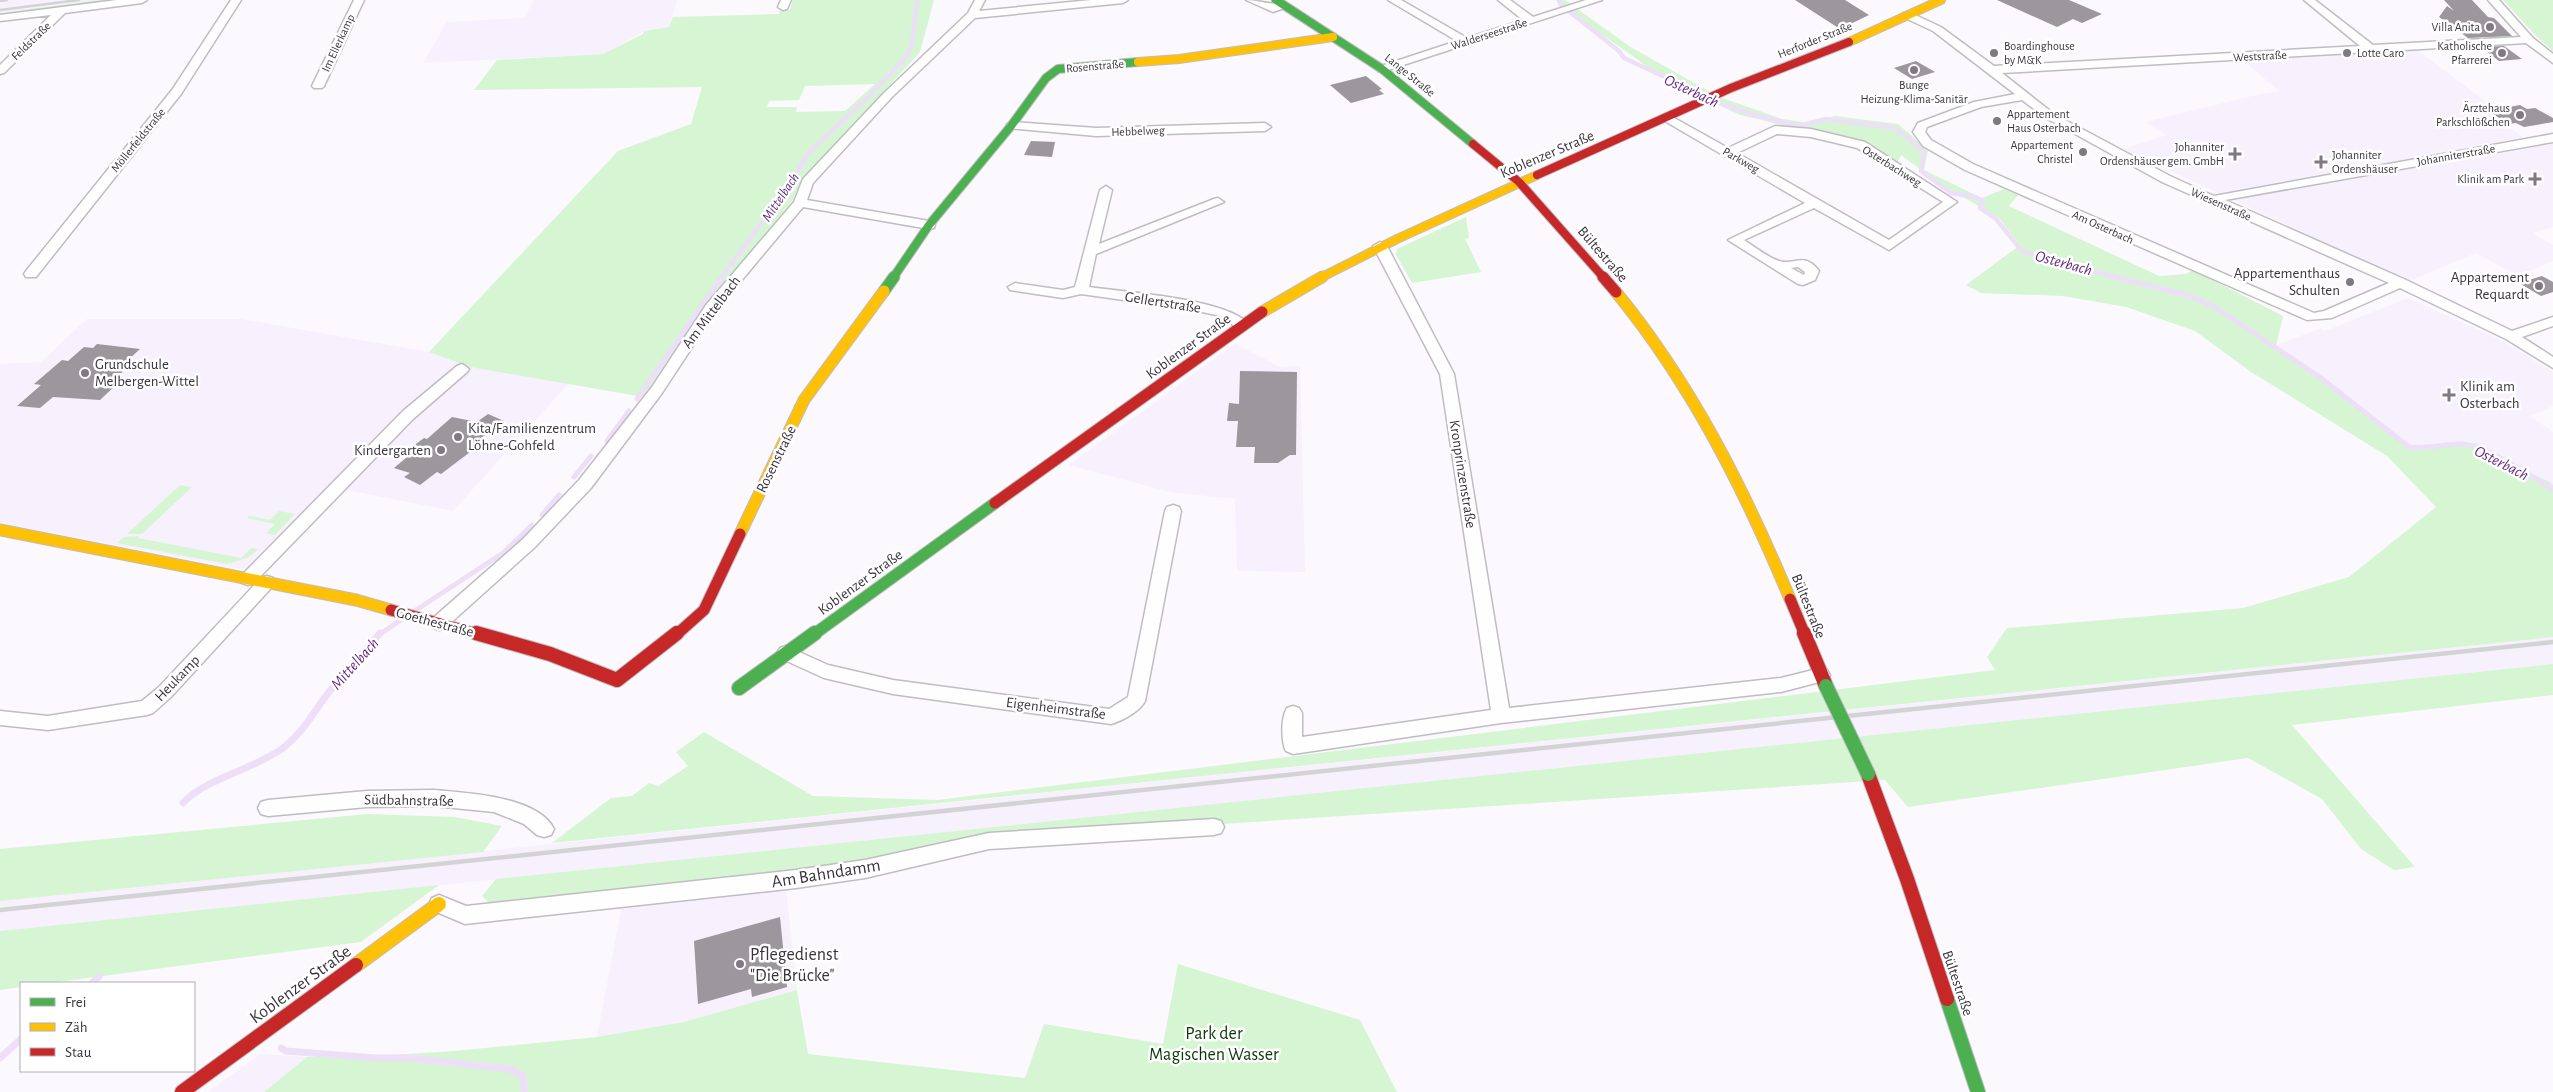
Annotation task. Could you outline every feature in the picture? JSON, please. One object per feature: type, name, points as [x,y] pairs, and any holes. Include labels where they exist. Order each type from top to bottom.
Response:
[{"type":"street","points":[[0,18],[142,0]]},
{"type":"street","name":"Möllerfeldstraße","points":[[32,274],[177,92],[236,0]]},
{"type":"street","name":"Im Ellerkamp","points":[[318,86],[359,0]]},
{"type":"street","name":"Am Mittelbach","points":[[439,622],[529,543],[585,484],[657,390],[711,308],[800,203],[807,182],[888,95],[972,15],[980,0]]},
{"type":"street","points":[[972,15],[1123,0]]},
{"type":"street","points":[[1251,0],[1273,9],[1281,3]]},
{"type":"street","points":[[1393,0],[1466,42]]},
{"type":"street","points":[[1504,0],[1530,20]]},
{"type":"street","name":"Herforder Straße","points":[[1699,103],[1844,44],[1940,0]]},
{"type":"street","points":[[2309,0],[2372,50]]},
{"type":"street","points":[[2494,0],[2529,40],[2553,60]]},
{"type":"street","name":"Walderseestraße","points":[[1382,69],[1530,20],[1592,2]]},
{"type":"street","name":"Lange Straße","points":[[1281,3],[1382,69],[1519,182]]},
{"type":"street","name":"Feldstraße","points":[[0,71],[62,10]]},
{"type":"street","name":"Wiesenstraße","points":[[1907,15],[1937,29],[2050,116],[2166,179],[2401,284],[2511,336],[2553,363]]},
{"type":"street","name":"Rosenstraße","points":[[617,680],[664,645],[704,610],[804,400],[864,320],[929,225],[1011,126],[1046,78],[1058,69],[1179,59],[1333,37]]},
{"type":"street","name":"Weststraße","points":[[1991,70],[2529,40]]},
{"type":"street","name":"Am Osterbach","points":[[2024,96],[1978,104],[1922,124],[1919,132],[1927,143],[1969,166],[2312,317],[2327,315],[2401,284]]},
{"type":"street","name":"Koblenzer Straße","points":[[739,688],[1242,325],[1298,289],[1380,246],[1519,182],[1699,103]]},
{"type":"street","name":"Parkweg","points":[[1667,118],[1889,246]]},
{"type":"street","name":"Hebbelweg","points":[[1011,126],[1096,132],[1265,127]]},
{"type":"street","name":"Osterbachweg","points":[[1728,152],[1775,130],[1811,133],[1860,146],[1952,202],[1889,246]]},
{"type":"street","name":"Johanniterstraße","points":[[2213,200],[2226,196],[2553,138]]},
{"type":"street","name":"Bültestraße","points":[[1519,182],[1629,307],[1710,427],[1754,515],[1823,680],[1868,774],[1913,898],[1978,1092]]},
{"type":"street","points":[[1080,290],[1106,190]]},
{"type":"street","points":[[1091,252],[1218,202]]},
{"type":"street","points":[[800,203],[929,225]]},
{"type":"street","points":[[1778,266],[1734,240],[1814,203]]},
{"type":"street","name":"Kronprinzenstraße","points":[[1380,246],[1444,365],[1447,374],[1501,716]]},
{"type":"street","name":"Gellertstraße","points":[[1016,287],[1063,294],[1080,290],[1225,313],[1242,325]]},
{"type":"street","points":[[2511,336],[2553,321]]},
{"type":"street","points":[[248,579],[408,415],[462,370]]},
{"type":"street","name":"Eigenheimstraße","points":[[786,653],[824,671],[893,687],[1111,717],[1136,700],[1173,511]]},
{"type":"street","name":"Goethestraße","points":[[0,530],[356,600],[550,654],[617,680]]},
{"type":"street","name":"Heukamp","points":[[0,718],[48,723],[146,708],[165,692],[267,582]]},
{"type":"street","points":[[1294,713],[1292,746],[1501,716],[1598,708],[1823,680]]},
{"type":"street","name":"Südbahnstraße","points":[[268,808],[367,799],[434,798],[495,804],[531,818],[544,829]]},
{"type":"street","name":"Am Bahndamm","points":[[439,904],[465,915],[816,876],[865,869],[989,841],[1214,827]]},
{"type":"street","name":"Koblenzer Straße","points":[[182,1092],[439,904]]},
{"type":"shaded area","points":[[0,0],[98,0],[0,13]]},
{"type":"shaded area","points":[[534,0],[677,0],[669,27],[644,31],[604,54],[423,63],[447,22],[524,18]]},
{"type":"shaded area","name":"Johanniter Ordenshäuser","points":[[2417,50],[2489,104],[2477,106],[2523,137],[2467,147],[2483,157],[2553,144],[2553,227],[2533,233],[2553,245],[2553,261],[2518,276],[2476,253],[2409,281],[2123,149],[2166,135],[2146,122],[2279,91],[2243,60]]},
{"type":"shaded area","name":"Klinik am Osterbach","points":[[2408,298],[2499,339],[2553,372],[2553,406],[2530,416],[2553,432],[2553,485],[2462,442],[2419,446],[2409,445],[2275,346],[2321,328],[2325,331]]},
{"type":"shaded area","points":[[87,319],[241,319],[429,352],[470,367],[568,384],[453,511],[342,489],[252,571],[0,523],[0,364],[41,362]]},
{"type":"shaded area","points":[[1235,344],[1281,367],[1300,366],[1305,572],[1237,571],[1235,499],[1170,492],[1069,465]]},
{"type":"shaded area","points":[[2553,637],[2553,664],[0,931],[0,901]]},
{"type":"shaded area","points":[[786,889],[797,990],[684,1022],[597,1037],[622,906]]},
{"type":"shaded area","points":[[260,1054],[307,1057],[264,1092],[208,1092]]},
{"type":"green space","points":[[98,0],[120,0],[0,15],[0,13]]},
{"type":"green space","points":[[793,0],[934,0],[920,52],[802,181],[792,201],[708,307],[649,398],[470,367],[429,352],[618,151],[691,124],[702,87],[474,90],[497,60],[603,54],[643,34],[644,31],[669,27],[673,17],[779,14],[780,10],[790,10]],"holes":[[[875,84],[845,111],[796,112],[797,107],[767,107],[769,101],[799,100],[805,86]]]},
{"type":"green space","points":[[1556,0],[1565,0],[1629,46],[1717,96],[1782,119],[1809,123],[1835,116],[1898,124],[1928,150],[1924,170],[1982,198],[2004,189],[2018,195],[2009,206],[2159,276],[2186,274],[2193,270],[2283,316],[2276,346],[2409,445],[2419,446],[2462,442],[2478,444],[2514,466],[2550,482],[2553,485],[2553,637],[552,843],[611,798],[632,796],[649,783],[658,786],[688,766],[676,752],[704,732],[813,796],[937,800],[1995,670],[1987,657],[2007,628],[2243,608],[2349,577],[2436,507],[2387,456],[2251,372],[2195,331],[2126,307],[2063,296],[1981,293],[1966,285],[2020,245],[1999,218],[1939,183],[1901,155],[1897,164],[1865,145],[1740,115],[1669,82],[1600,33],[1588,29]]},
{"type":"green space","points":[[2503,0],[2553,0],[2553,51],[2537,37]]},
{"type":"green space","points":[[1466,217],[1469,238],[1465,239],[1481,272],[1412,283],[1396,255],[1397,249]]},
{"type":"green space","points":[[180,485],[192,487],[142,534],[127,534]]},
{"type":"green space","points":[[279,511],[295,514],[275,535],[266,533],[275,524],[247,518],[249,516],[270,520]]},
{"type":"green space","points":[[139,536],[138,538],[241,558],[251,548],[259,549],[247,558],[227,564],[117,543],[124,537]]},
{"type":"green space","points":[[2553,664],[2553,695],[2292,725],[2415,867],[2394,870],[2361,849],[2322,799],[2248,758],[1908,807],[1885,780],[1222,824],[1017,834],[865,863],[494,907],[482,896],[496,879]]},
{"type":"green space","points":[[368,814],[455,817],[502,826],[483,852],[0,901],[0,849]]},
{"type":"green space","points":[[439,885],[361,942],[58,982],[20,982],[20,987],[0,990],[0,931]]},
{"type":"green space","name":"Park der Magischen Wasser","points":[[1178,964],[1360,1020],[1397,1092],[264,1092],[307,1057],[377,1056],[454,1051],[597,1037],[684,1022],[797,990],[808,1054],[1025,1078],[1044,1024],[1163,1044]]},
{"type":"building","points":[[1795,0],[1845,0],[1869,15],[1840,29]]},
{"type":"building","points":[[1997,0],[2069,0],[2102,14],[2082,23],[2073,19],[2057,27]]},
{"type":"building","points":[[2444,0],[2472,0],[2488,17],[2494,18],[2512,36],[2468,38],[2439,17],[2447,6],[2454,11]]},
{"type":"building","name":"Katholische Pfarrerei","points":[[2504,46],[2522,59],[2499,61],[2481,47]]},
{"type":"building","name":"Bunge Heizung-Klima-Sanitär","points":[[1916,61],[1935,72],[1912,79],[1894,68]]},
{"type":"building","points":[[1366,76],[1382,89],[1379,90],[1384,94],[1351,103],[1330,85]]},
{"type":"building","name":"Ärztehaus Parkschlößchen","points":[[2520,105],[2527,109],[2535,108],[2553,118],[2553,122],[2524,127],[2516,123],[2509,124],[2488,111]]},
{"type":"building","points":[[1031,141],[1055,142],[1052,157],[1024,155]]},
{"type":"building","name":"Appartement Requardt","points":[[2542,276],[2553,282],[2553,292],[2541,296],[2519,283]]},
{"type":"building","name":"Grundschule Melbergen-Wittel","points":[[97,344],[140,349],[126,362],[133,362],[111,383],[117,384],[100,400],[53,397],[40,408],[17,406],[41,385],[34,384],[62,360],[68,361],[84,347],[93,348]]},
{"type":"building","points":[[1240,371],[1297,372],[1296,455],[1290,455],[1278,463],[1254,463],[1255,447],[1236,447],[1238,421],[1227,421],[1229,403],[1239,404]]},
{"type":"building","name":"Kindergarten","points":[[488,414],[504,421],[481,438],[486,440],[441,474],[437,472],[420,485],[404,477],[410,473],[394,468],[413,452],[408,450],[424,438],[427,439],[452,417],[477,422]]},
{"type":"building","name":"Pflegedienst \"Die Brücke\"","points":[[780,917],[787,987],[752,997],[751,989],[698,1004],[694,941]]},
{"type":"waterway","name":"Mittelbach","points":[[721,278],[788,187],[809,152],[868,97],[907,56],[912,44],[917,0]]},
{"type":"waterway","name":"Osterbach","points":[[1559,0],[1560,4],[1619,51],[1624,58],[1725,105],[1758,116],[1799,126],[1826,119],[1894,128],[1918,146],[1924,154],[1921,171],[1951,193],[1975,197],[1983,201],[1980,208],[1996,219],[2022,251],[2044,259],[2120,278]]},
{"type":"waterway","name":"Mittelbach","points":[[637,399],[722,277]]},
{"type":"waterway","name":"Osterbach","points":[[2115,277],[2186,295],[2215,307],[2321,378],[2409,447],[2423,448],[2456,444],[2473,446],[2496,456],[2553,489]]},
{"type":"waterway","name":"Mittelbach","points":[[607,441],[629,411]]},
{"type":"waterway","name":"Mittelbach","points":[[574,477],[591,456]]},
{"type":"waterway","name":"Mittelbach","points":[[542,515],[559,495]]},
{"type":"waterway","name":"Mittelbach","points":[[413,612],[503,553],[532,525]]},
{"type":"waterway","name":"Mittelbach","points":[[379,635],[405,617]]},
{"type":"waterway","name":"Mittelbach","points":[[183,803],[204,787],[271,756],[291,742],[323,699],[380,633]]},
{"type":"waterway","name":"Mittelbach","points":[[93,982],[99,977]]},
{"type":"waterway","name":"Mittelbach","points":[[0,1058],[20,1040]]},
{"type":"waterway","points":[[281,1048],[286,1051],[376,1058],[409,1058],[510,1069],[523,1076],[524,1092]]},
{"type":"railway","points":[[0,1],[7,0]]},
{"type":"railway","points":[[0,10],[79,0]]},
{"type":"railway","points":[[0,910],[2553,642]]},
{"type":"traffic: fast","points":[[1276,0],[1382,69],[1473,144]]},
{"type":"traffic: fast","points":[[884,291],[929,225],[1011,126],[1046,78],[1058,69],[1138,62]]},
{"type":"traffic: fast","points":[[739,688],[995,503]]},
{"type":"traffic: fast","points":[[1826,686],[1868,774]]},
{"type":"traffic: fast","points":[[1947,999],[1978,1092]]},
{"type":"traffic: slow","points":[[1849,42],[1941,0]]},
{"type":"traffic: slow","points":[[1138,62],[1179,59],[1333,37]]},
{"type":"traffic: slow","points":[[1262,312],[1328,273],[1362,256],[1537,175]]},
{"type":"traffic: slow","points":[[740,534],[804,400],[884,291]]},
{"type":"traffic: slow","points":[[1616,292],[1644,326],[1693,399],[1736,478],[1790,599]]},
{"type":"traffic: slow","points":[[0,530],[356,600],[391,610]]},
{"type":"traffic: slow","points":[[356,965],[439,904]]},
{"type":"traffic: jam","points":[[1537,175],[1731,88],[1849,42]]},
{"type":"traffic: jam","points":[[1473,144],[1519,182],[1616,292]]},
{"type":"traffic: jam","points":[[995,503],[1262,312]]},
{"type":"traffic: jam","points":[[391,610],[550,654],[617,680],[664,645],[704,610],[740,534]]},
{"type":"traffic: jam","points":[[1790,599],[1826,686]]},
{"type":"traffic: jam","points":[[1868,774],[1907,879],[1947,999]]},
{"type":"traffic: jam","points":[[182,1092],[356,965]]},
{"type":"place","name":"Villa Anita","points":[[2490,27]]},
{"type":"place","name":"Boardinghouse by M&K","points":[[1994,53]]},
{"type":"place","name":"Lotte Caro","points":[[2347,53]]},
{"type":"place","name":"Katholische Pfarrerei","points":[[2502,53]]},
{"type":"place","name":"Bunge Heizung-Klima-Sanitär","points":[[1914,70]]},
{"type":"place","name":"Ärztehaus Parkschlößchen","points":[[2520,115]]},
{"type":"place","name":"Appartement Haus Osterbach","points":[[1997,121]]},
{"type":"place","name":"Appartement Christel","points":[[2083,152]]},
{"type":"place","name":"Johanniter Ordenshäuser gem. GmbH","points":[[2235,154]]},
{"type":"place","name":"Johanniter Ordenshäuser","points":[[2321,162]]},
{"type":"place","name":"Klinik am Park","points":[[2535,179]]},
{"type":"place","name":"Appartementhaus Schulten","points":[[2350,282]]},
{"type":"place","name":"Appartement Requardt","points":[[2539,286]]},
{"type":"place","name":"Grundschule Melbergen-Wittel","points":[[85,373]]},
{"type":"place","name":"Klinik am Osterbach","points":[[2449,395]]},
{"type":"place","name":"Kita/Familienzentrum Löhne-Gohfeld","points":[[458,437]]},
{"type":"place","name":"Kindergarten","points":[[441,450]]},
{"type":"place","name":"Pflegedienst \"Die Brücke\"","points":[[740,964]]}]
